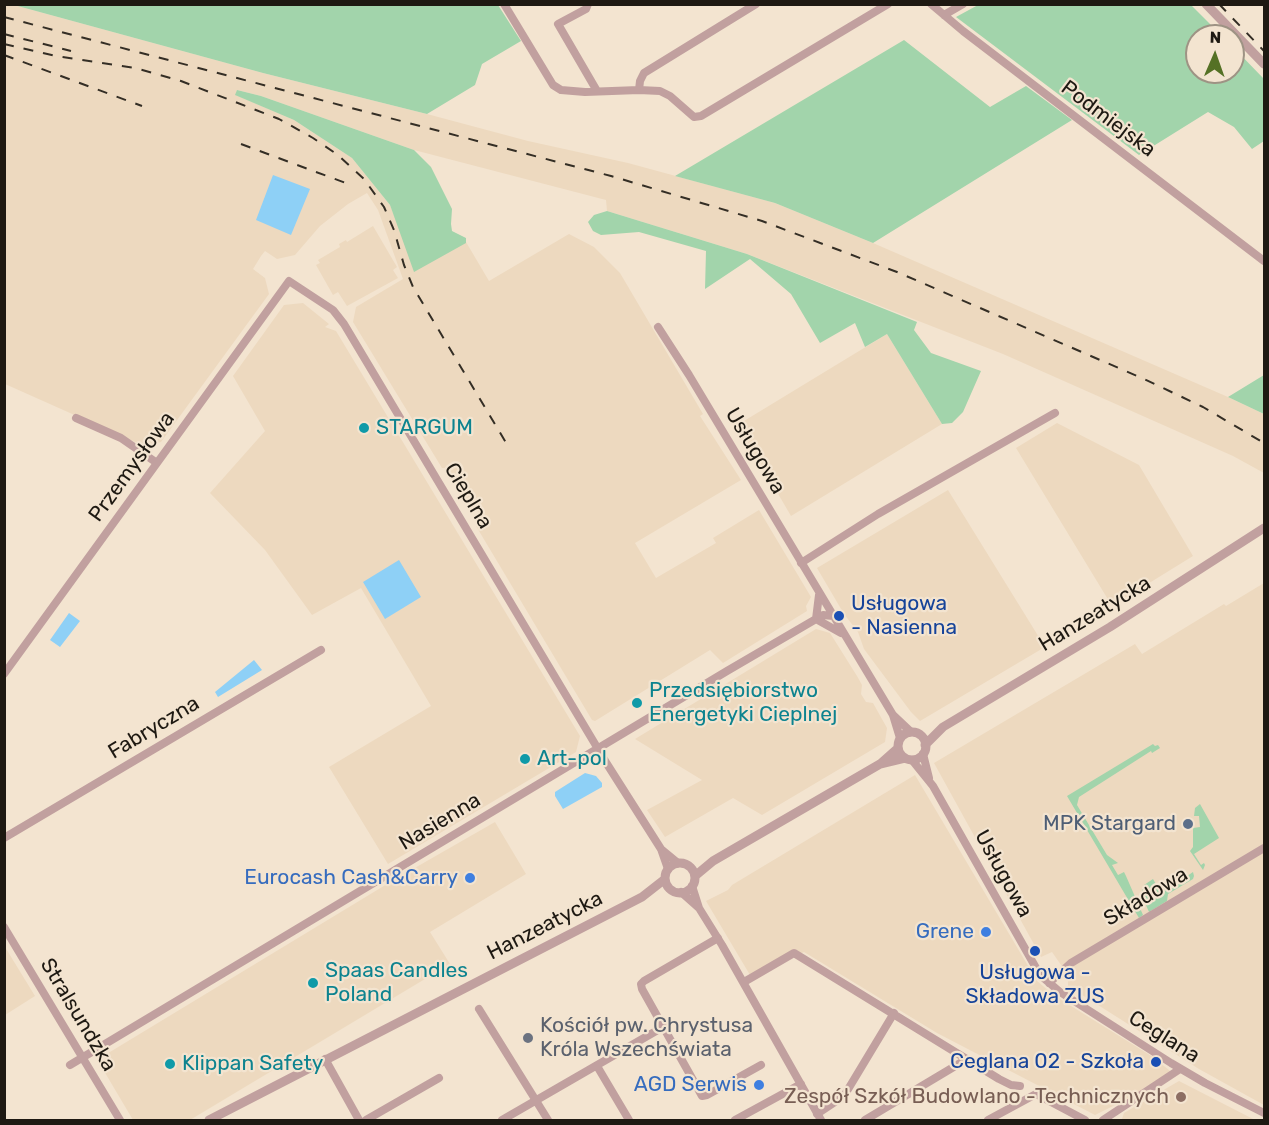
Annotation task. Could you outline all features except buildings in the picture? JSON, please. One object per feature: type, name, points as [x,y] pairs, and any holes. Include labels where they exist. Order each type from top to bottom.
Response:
[{"type":"street","points":[[504,4],[553,85],[561,90],[660,91],[670,96],[694,117],[701,116],[888,4]]},
{"type":"street","points":[[588,4],[586,9],[558,24],[597,91]]},
{"type":"street","points":[[639,90],[644,73],[756,4]]},
{"type":"street","name":"Podmiejska","points":[[931,4],[1264,261]]},
{"type":"street","points":[[945,15],[963,4]]},
{"type":"street","points":[[1206,4],[1264,64]]},
{"type":"street","name":"Przemysłowa","points":[[4,674],[289,281]]},
{"type":"street","name":"Cieplna","points":[[289,281],[333,310],[344,324],[597,748],[661,849]]},
{"type":"street","name":"Usługowa","points":[[658,327],[893,715],[914,733]]},
{"type":"street","points":[[801,563],[878,514],[1055,413]]},
{"type":"street","points":[[76,418],[121,438],[157,463]]},
{"type":"street","name":"Hanzeatycka","points":[[914,733],[943,727],[1110,627],[1264,528]]},
{"type":"street","points":[[816,619],[819,595]]},
{"type":"street","points":[[816,619],[823,615],[833,616]]},
{"type":"street","name":"Nasienna","points":[[70,1065],[816,619]]},
{"type":"street","name":"Usługowa","points":[[816,619],[844,636]]},
{"type":"street","name":"Fabryczna","points":[[4,838],[321,650]]},
{"type":"street","name":"Usługowa","points":[[893,715],[899,743]]},
{"type":"street","name":"Hanzeatycka","points":[[924,750],[943,727]]},
{"type":"street","points":[[693,881],[713,861],[880,764],[899,743],[914,733],[923,739],[924,750],[908,759],[880,764]]},
{"type":"street","points":[[899,743],[900,754],[908,759]]},
{"type":"street","name":"Usługowa","points":[[924,750],[929,778]]},
{"type":"street","name":"Usługowa","points":[[908,759],[929,778],[1034,966],[1049,983]]},
{"type":"street","name":"Składowa","points":[[1049,983],[1071,963],[1264,848]]},
{"type":"street","points":[[661,849],[678,863],[689,866],[713,861]]},
{"type":"street","points":[[661,849],[667,874],[676,891],[699,908]]},
{"type":"street","name":"Hanzeatycka","points":[[209,1120],[642,897],[678,863]]},
{"type":"street","points":[[689,866],[699,908],[744,982],[819,1117],[844,1096],[894,1013]]},
{"type":"street","name":"Hanzeatycka","points":[[642,897],[676,891],[693,881]]},
{"type":"street","name":"Stralsundzka","points":[[4,927],[120,1120]]},
{"type":"street","points":[[718,938],[641,984],[702,1096],[761,1065]]},
{"type":"street","points":[[744,982],[794,953],[1011,1085],[1020,1086]]},
{"type":"street","name":"Ceglana","points":[[1049,983],[1180,1069],[1264,1113]]},
{"type":"street","points":[[479,1009],[548,1120]]},
{"type":"street","points":[[502,1120],[663,1027]]},
{"type":"street","points":[[325,1059],[359,1120]]},
{"type":"street","points":[[865,1120],[967,1059]]},
{"type":"street","points":[[597,1066],[629,1120]]},
{"type":"street","points":[[1102,1120],[1180,1069]]},
{"type":"street","points":[[366,1120],[439,1078]]},
{"type":"street","points":[[735,1120],[801,1084]]},
{"type":"street","points":[[988,1120],[1036,1094],[1085,1120]]},
{"type":"shaded area","points":[[4,5],[14,5],[263,73],[528,141],[628,163],[775,203],[873,243],[1264,414],[1264,473],[1233,456],[1003,354],[747,254],[607,211],[606,200],[414,150],[261,96],[237,90],[236,95],[294,120],[352,158],[390,205],[402,235],[466,242],[489,281],[569,234],[594,247],[620,273],[703,414],[700,416],[741,480],[635,543],[656,578],[716,543],[713,538],[759,510],[811,597],[806,606],[807,611],[723,663],[710,650],[595,721],[592,720],[476,526],[482,522],[475,505],[471,507],[467,503],[446,468],[442,468],[353,322],[356,307],[403,279],[378,210],[367,193],[348,204],[320,226],[295,255],[277,259],[265,251],[253,269],[265,278],[269,294],[161,442],[144,446],[5,384]]},
{"type":"shaded area","points":[[373,226],[397,267],[393,270],[398,278],[347,306],[338,292],[333,295],[316,265],[320,263],[318,260],[340,247],[339,244],[346,240],[347,242]]},
{"type":"shaded area","points":[[303,303],[329,324],[325,327],[336,331],[580,736],[576,752],[388,864],[329,767],[431,706],[361,588],[312,615],[265,550],[210,493],[265,431],[233,376],[284,305]]},
{"type":"shaded area","points":[[887,334],[942,424],[791,516],[742,432],[744,421]]},
{"type":"shaded area","points":[[1057,423],[1139,465],[1193,556],[1112,606],[1016,448]]},
{"type":"shaded area","points":[[948,490],[1045,647],[920,721],[864,649],[858,632],[844,614],[817,568]]},
{"type":"shaded area","points":[[1264,583],[1264,1105],[1199,1069],[1068,986],[1068,975],[1052,952],[1041,957],[934,763],[1135,644],[1142,654],[1224,604],[1226,606]]},
{"type":"shaded area","points":[[816,629],[830,633],[857,676],[862,685],[861,694],[866,702],[873,703],[887,728],[885,742],[762,815],[733,798],[665,837],[647,810],[702,780],[635,739]]},
{"type":"shaded area","points":[[915,775],[1037,981],[1055,996],[1153,1057],[1175,1075],[1095,1115],[937,1033],[804,952],[750,975],[706,901],[728,890],[732,885]]},
{"type":"shaded area","points":[[495,822],[526,874],[430,932],[450,964],[190,1120],[133,1120],[104,1071],[105,1055],[392,881]]},
{"type":"shaded area","points":[[5,947],[35,996],[4,1015]]},
{"type":"shaded area","name":"Zespół Szkół Budowlano -Technicznych","points":[[1179,1081],[1255,1120],[1122,1119],[1124,1113]]},
{"type":"green space","points":[[14,5],[498,5],[521,41],[482,64],[475,85],[427,114],[263,73]]},
{"type":"green space","points":[[978,5],[1191,5],[1210,24],[1185,24],[1185,84],[1245,84],[1245,59],[1264,79],[1264,141],[1252,149],[1234,127],[1208,112],[1139,155],[956,17]]},
{"type":"green space","points":[[904,40],[990,107],[1026,86],[1072,120],[873,243],[775,203],[675,176]]},
{"type":"green space","points":[[237,90],[261,96],[414,150],[431,167],[452,209],[452,231],[466,238],[466,243],[414,272],[390,205],[352,158],[294,120],[235,95]]},
{"type":"green space","points":[[607,211],[747,254],[917,322],[914,330],[931,353],[981,371],[963,412],[952,423],[942,424],[887,334],[865,347],[855,323],[820,343],[791,294],[750,259],[705,289],[706,251],[639,232],[601,235],[593,231],[588,222],[594,215]]},
{"type":"green space","points":[[1264,375],[1264,414],[1228,397]]},
{"type":"green space","points":[[1153,744],[1160,748],[1152,753],[1151,751],[1079,797],[1077,805],[1107,855],[1118,863],[1112,865],[1118,875],[1124,872],[1143,915],[1139,918],[1067,796]]},
{"type":"green space","points":[[1200,804],[1219,838],[1194,854],[1201,865],[1204,863],[1203,870],[1190,851],[1193,847],[1193,828],[1200,827],[1199,816],[1194,816],[1195,808]]},
{"type":"green space","points":[[1193,872],[1193,879],[1168,894],[1167,901],[1149,912],[1141,894],[1144,885],[1153,879],[1157,886],[1168,879],[1174,885]]},
{"type":"water","points":[[273,175],[310,189],[291,235],[256,220]]},
{"type":"water","points":[[399,560],[421,597],[385,619],[363,582]]},
{"type":"water","points":[[69,613],[80,621],[60,647],[50,640]]},
{"type":"water","points":[[254,660],[262,670],[218,697],[215,692]]},
{"type":"water","points":[[585,773],[596,776],[602,783],[602,787],[563,809],[555,792]]},
{"type":"railway","points":[[1219,4],[1264,51]]},
{"type":"railway","points":[[4,17],[611,176],[762,221],[897,272],[1144,379],[1203,407],[1264,443]]},
{"type":"railway","points":[[4,34],[71,51]]},
{"type":"railway","points":[[4,44],[56,56],[135,68],[181,81],[279,119],[338,155],[364,179],[384,207],[413,287],[508,446]]},
{"type":"railway","points":[[4,55],[142,106]]},
{"type":"railway","points":[[241,144],[351,185]]},
{"type":"place","name":"STARGUM","points":[[364,428]]},
{"type":"place","name":"Usługowa - Nasienna","points":[[839,616]]},
{"type":"place","name":"Przedsiębiorstwo Energetyki Cieplnej","points":[[637,703]]},
{"type":"place","name":"Art-pol","points":[[525,759]]},
{"type":"place","name":"MPK Stargard","points":[[1188,824]]},
{"type":"place","name":"Eurocash Cash&Carry","points":[[470,878]]},
{"type":"place","name":"Grene","points":[[986,932]]},
{"type":"place","name":"Usługowa - Składowa ZUS","points":[[1035,951]]},
{"type":"place","name":"Spaas Candles Poland","points":[[313,983]]},
{"type":"place","name":"Kościół pw. Chrystusa Króla Wszechświata","points":[[528,1038]]},
{"type":"place","name":"Ceglana 02 - Szkoła","points":[[1156,1062]]},
{"type":"place","name":"Klippan Safety","points":[[170,1064]]},
{"type":"place","name":"AGD Serwis","points":[[759,1085]]},
{"type":"place","name":"Zespół Szkół Budowlano -Technicznych","points":[[1181,1097]]}]
